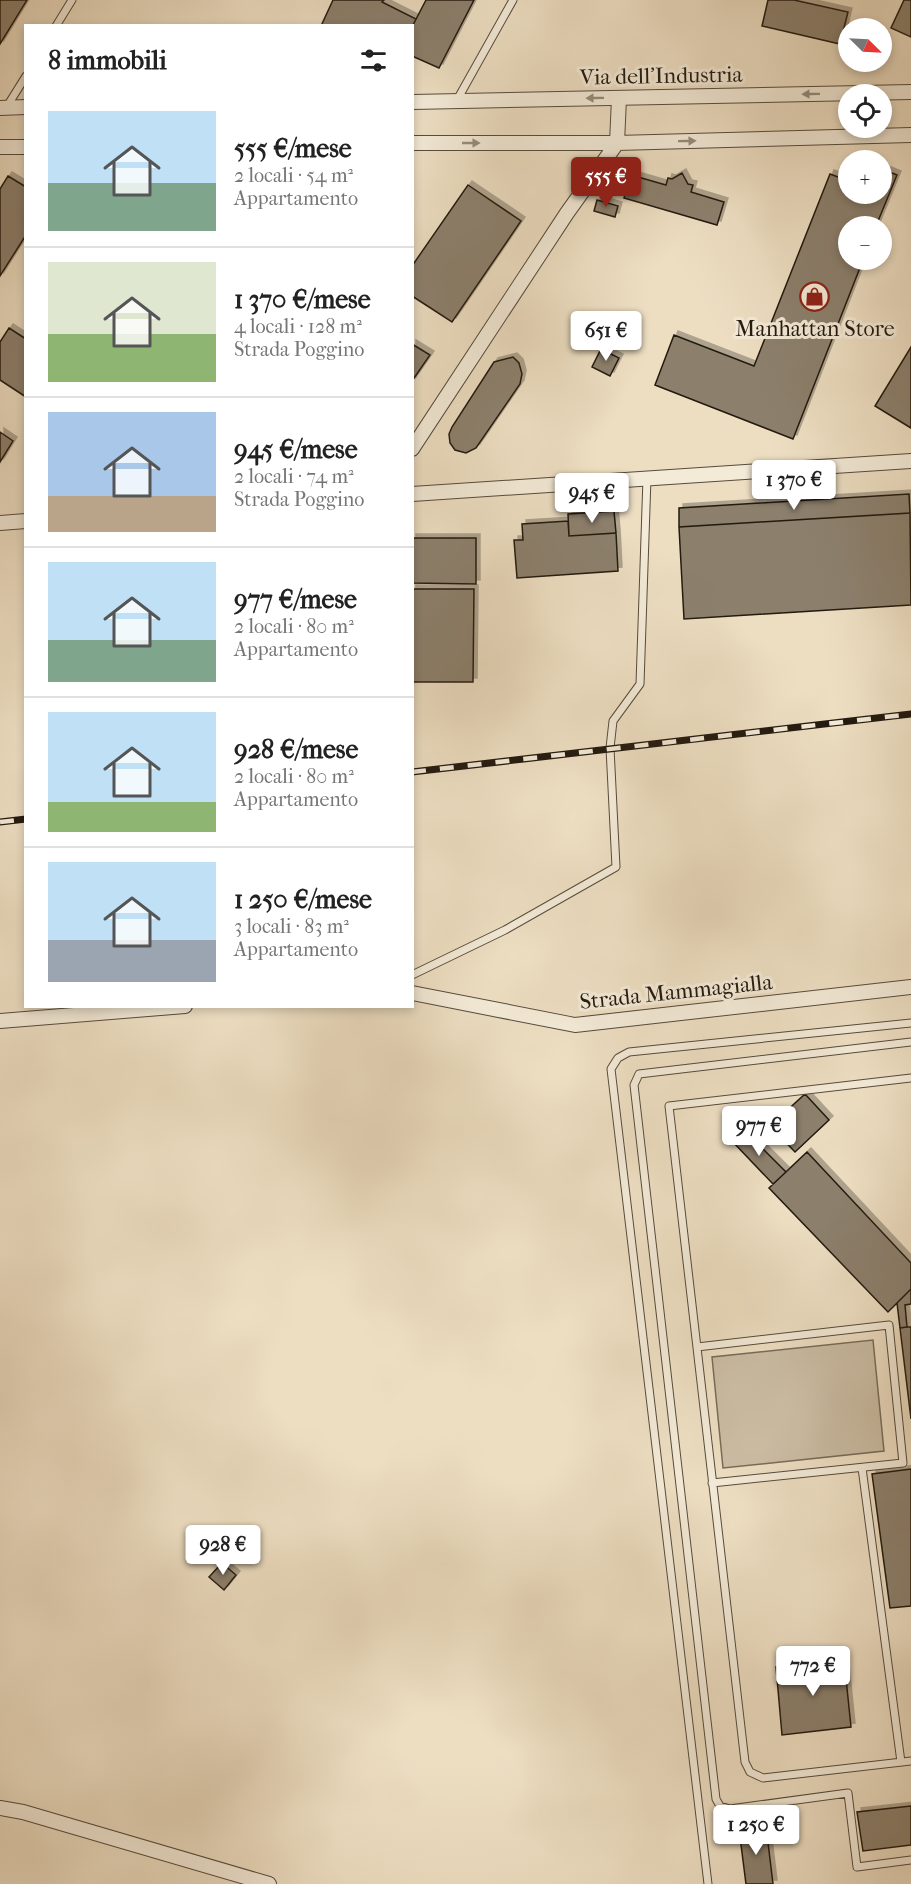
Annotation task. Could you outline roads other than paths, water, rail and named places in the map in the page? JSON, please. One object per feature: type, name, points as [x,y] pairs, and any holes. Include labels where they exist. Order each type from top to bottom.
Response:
[{"type":"street","name":"Via dell'Industria","points":[[414,102],[911,92]]},
{"type":"street","points":[[414,446],[567,213],[617,143],[619,98]]},
{"type":"street","points":[[3,108],[24,107]]},
{"type":"street","points":[[414,143],[617,143],[911,135]]},
{"type":"street","points":[[0,147],[24,147]]},
{"type":"street","points":[[414,494],[911,461]]},
{"type":"street","points":[[0,523],[24,521]]},
{"type":"street","name":"Strada Mammagialla","points":[[414,993],[575,1024],[911,987]]},
{"type":"street","points":[[0,1021],[160,1008]]},
{"type":"street","points":[[0,1808],[22,1812],[269,1884]]},
{"type":"lane","points":[[57,24],[72,0]]},
{"type":"lane","points":[[457,100],[513,0]]},
{"type":"lane","points":[[3,108],[24,79]]},
{"type":"lane","points":[[414,974],[505,930],[616,867],[610,748],[613,721],[640,684],[647,478]]},
{"type":"lane","points":[[708,1884],[611,1069],[618,1058],[629,1052],[911,1023]]},
{"type":"lane","points":[[911,1042],[639,1074],[634,1085],[716,1798],[720,1806],[730,1809],[848,1793],[856,1868],[911,1860]]},
{"type":"lane","points":[[911,1078],[669,1106],[745,1762],[750,1772],[763,1778],[911,1761]]},
{"type":"lane","points":[[696,1347],[889,1325],[903,1463],[712,1483]]},
{"type":"lane","points":[[862,1468],[901,1762]]},
{"type":"railway","points":[[414,772],[911,714]]},
{"type":"railway","points":[[0,822],[24,819]]},
{"type":"place","name":"Manhattan Store","points":[[815,297]]}]
